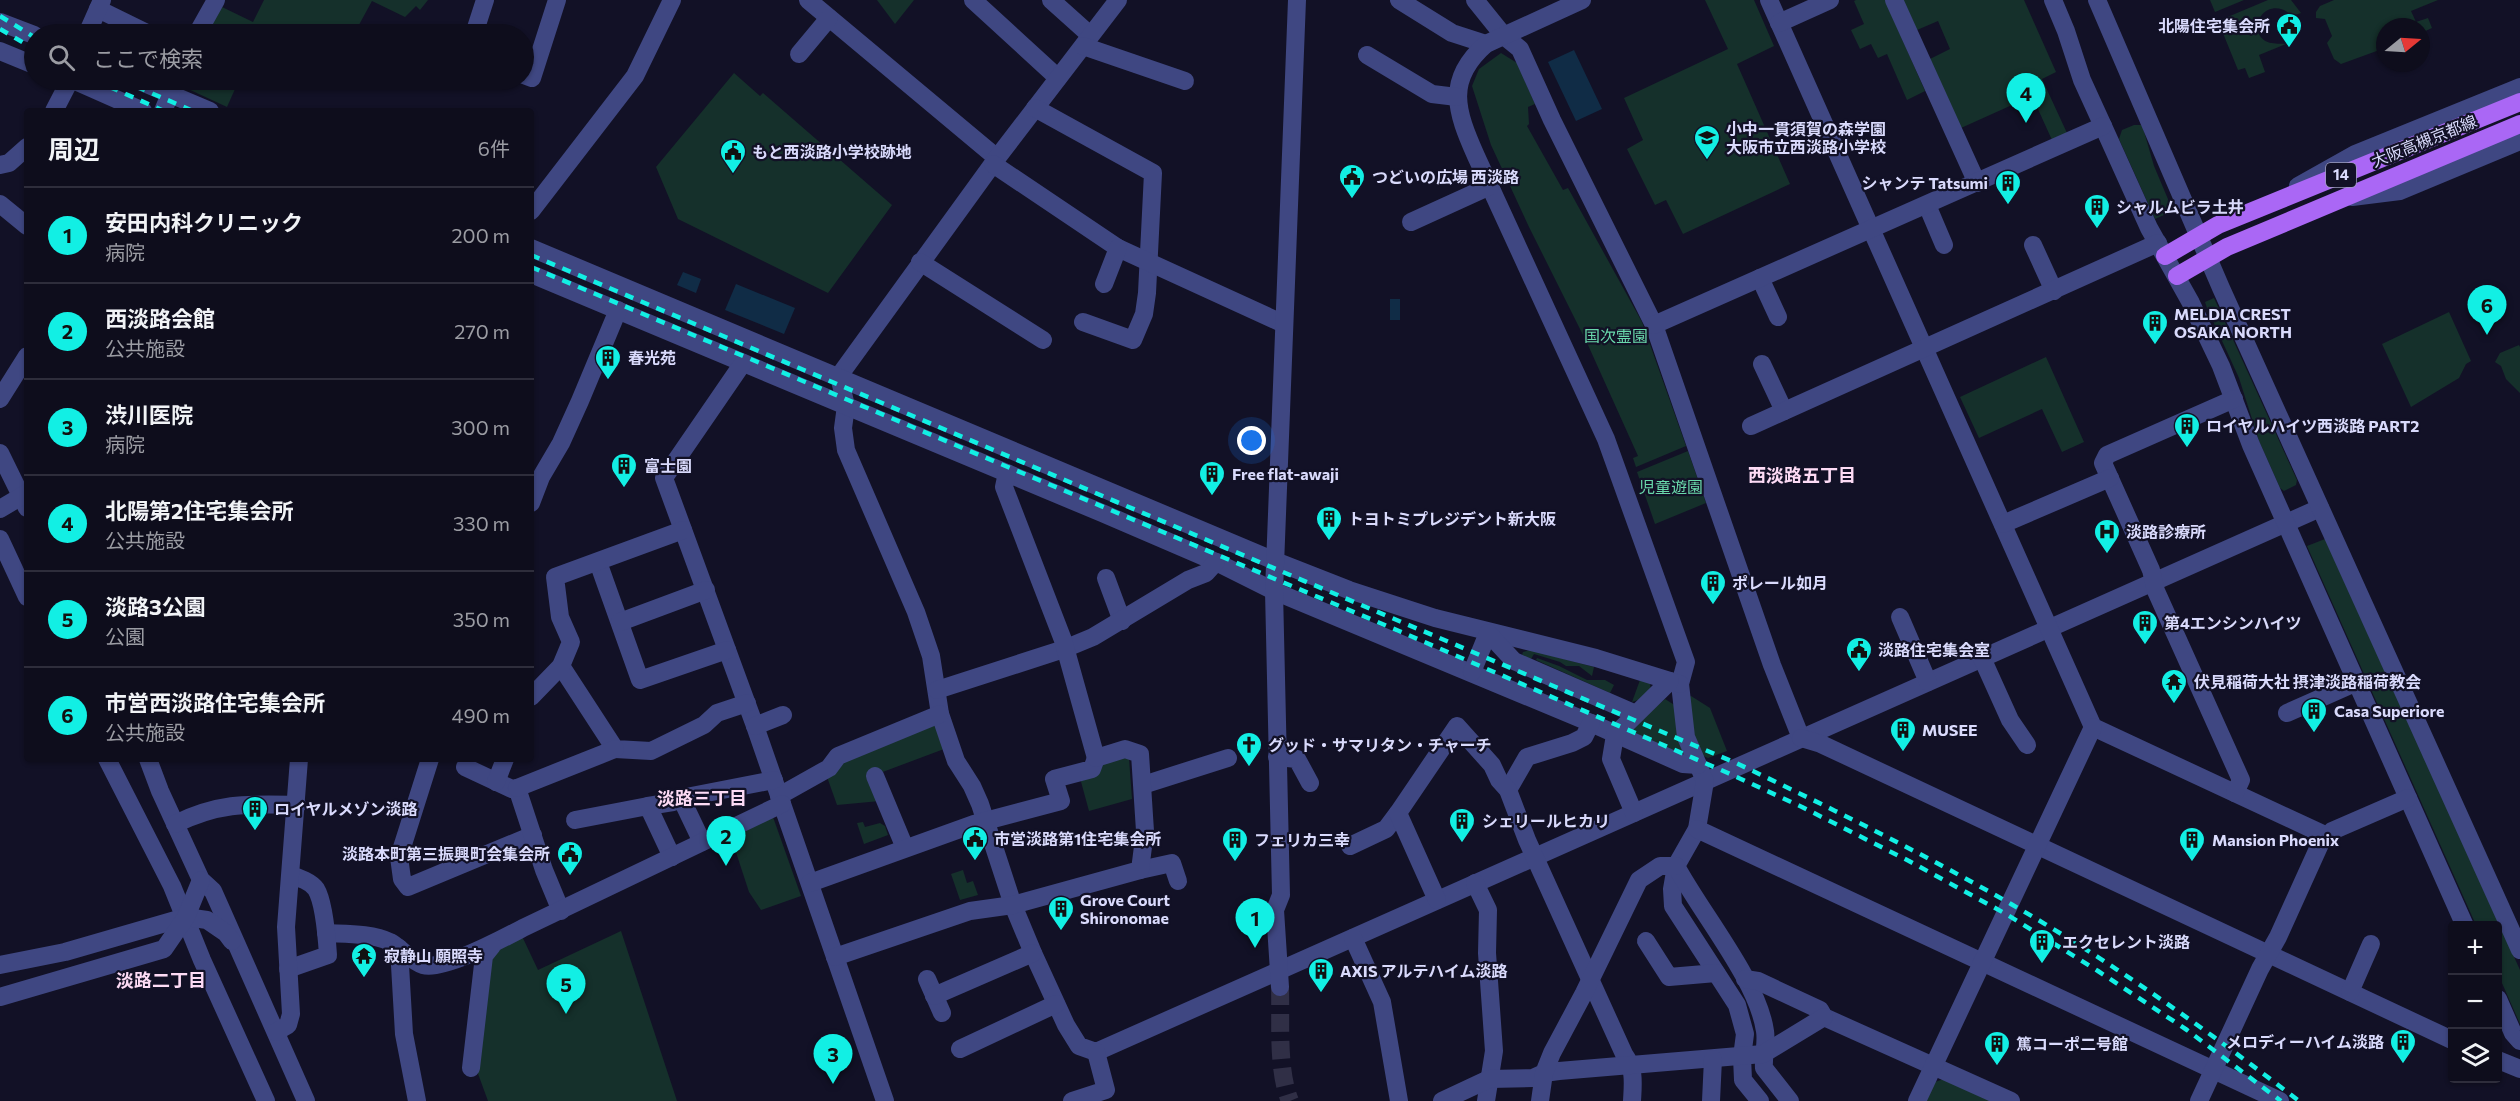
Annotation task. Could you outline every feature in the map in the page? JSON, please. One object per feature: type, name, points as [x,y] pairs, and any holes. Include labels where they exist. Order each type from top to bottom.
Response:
[{"type":"main road","name":"大阪高槻京都線","points":[[2161,250],[2520,102]]},
{"type":"main road","name":"大阪高槻京都線","points":[[2177,276],[2208,256],[2520,124]]},
{"type":"street","points":[[203,24],[216,0]]},
{"type":"street","points":[[477,24],[485,0]]},
{"type":"street","points":[[534,72],[557,0]]},
{"type":"street","points":[[534,208],[619,100],[635,76],[672,0]]},
{"type":"street","points":[[808,0],[995,161],[1118,248],[1284,324]]},
{"type":"street","points":[[973,0],[1058,78]]},
{"type":"street","points":[[1051,0],[1086,40],[1185,81]]},
{"type":"street","points":[[1118,0],[920,262],[839,376],[846,406],[843,428],[846,450],[916,612],[931,656],[940,714],[956,761],[972,786],[986,821],[1013,906],[1033,953],[1065,1025],[1079,1046],[1096,1052],[1279,979],[1353,938],[1634,813],[1702,773],[1802,738],[2320,508]]},
{"type":"street","points":[[1279,979],[1275,910],[1281,895],[1274,591],[1297,0]]},
{"type":"street","points":[[1400,0],[1452,33],[1486,44]]},
{"type":"street","points":[[1475,0],[1504,36],[1520,49],[1551,120],[1654,325],[1772,665],[1802,738]]},
{"type":"street","points":[[1582,0],[1486,44],[1475,53],[1463,70],[1457,97],[1458,109],[1466,132],[1596,416],[1621,477],[1686,662],[1675,683],[1636,714],[1615,735],[1611,759],[1634,813]]},
{"type":"street","points":[[1769,0],[2093,727],[2327,836]]},
{"type":"street","points":[[1779,22],[1830,0]]},
{"type":"street","points":[[1894,0],[1977,183]]},
{"type":"street","points":[[2053,0],[2082,80],[2161,250],[2192,303],[2234,399],[2251,445],[2463,921]]},
{"type":"street","points":[[2097,0],[2320,508],[2520,950]]},
{"type":"street","points":[[91,24],[100,4],[133,24]]},
{"type":"street","points":[[799,54],[829,18]]},
{"type":"street","points":[[0,22],[24,31]]},
{"type":"street","points":[[0,51],[24,61]]},
{"type":"street","points":[[1366,56],[1432,94],[1457,97]]},
{"type":"street","points":[[2258,209],[2355,154],[2520,87]]},
{"type":"street","points":[[56,108],[66,90]]},
{"type":"street","points":[[95,90],[136,108]]},
{"type":"street","points":[[164,108],[172,90]]},
{"type":"street","points":[[178,90],[205,108]]},
{"type":"street","points":[[1035,108],[1153,173],[1144,314],[1133,340],[1083,322]]},
{"type":"street","points":[[1654,325],[2103,126]]},
{"type":"street","points":[[2344,198],[2400,191],[2520,141]]},
{"type":"street","points":[[0,165],[9,163],[24,150]]},
{"type":"street","points":[[1411,222],[1490,186]]},
{"type":"street","points":[[0,204],[24,224]]},
{"type":"street","points":[[1927,205],[1944,245]]},
{"type":"street","points":[[2033,245],[2054,291]]},
{"type":"street","points":[[1104,284],[1118,248]]},
{"type":"street","points":[[534,249],[1275,561],[1381,601],[1488,633],[1596,658],[1675,683]]},
{"type":"street","points":[[1750,426],[2054,291],[2161,250]]},
{"type":"street","points":[[920,262],[1043,340]]},
{"type":"street","points":[[564,288],[573,266]]},
{"type":"street","points":[[534,275],[1146,532],[1216,562],[1274,591],[1472,672],[1702,773]]},
{"type":"street","points":[[1760,278],[1778,317]]},
{"type":"street","points":[[534,495],[541,477],[561,443],[618,310]]},
{"type":"street","points":[[743,336],[738,361],[664,478],[747,703],[885,1101]]},
{"type":"street","points":[[0,399],[24,361]]},
{"type":"street","points":[[1762,364],[1784,411]]},
{"type":"street","points":[[2234,399],[2107,455],[2103,463],[2154,581],[2156,591],[2241,780],[2235,793]]},
{"type":"street","points":[[0,453],[24,497]]},
{"type":"street","points":[[810,883],[986,821],[1061,801],[1054,779],[1092,769],[1096,758],[1064,648],[1004,487],[1007,473]]},
{"type":"street","points":[[2003,524],[2110,478]]},
{"type":"street","points":[[0,509],[24,499]]},
{"type":"street","points":[[1146,532],[1154,510]]},
{"type":"street","points":[[534,694],[561,666],[571,642],[560,617],[555,578],[683,530]]},
{"type":"street","points":[[0,539],[24,591]]},
{"type":"street","points":[[598,561],[640,680],[728,650]]},
{"type":"street","points":[[937,690],[1064,648],[1122,621],[1185,582],[1206,573],[1216,562]]},
{"type":"street","points":[[1106,578],[1122,621]]},
{"type":"street","points":[[620,622],[706,590]]},
{"type":"street","points":[[1900,617],[1928,682]]},
{"type":"street","points":[[1472,672],[1488,633]]},
{"type":"street","points":[[1488,633],[1514,660],[1636,714]]},
{"type":"street","points":[[1982,658],[2009,733],[2027,745]]},
{"type":"street","points":[[561,666],[615,749]]},
{"type":"street","points":[[2288,713],[2357,682]]},
{"type":"street","points":[[1675,683],[1686,737],[1702,773],[1697,829],[1676,866],[1672,889],[1673,906],[1737,1005],[1745,1034],[1742,1057],[1743,1080],[1760,1101]]},
{"type":"street","points":[[465,767],[512,789],[517,788],[615,749],[651,751],[704,725],[717,712],[747,703]]},
{"type":"street","points":[[326,933],[388,941],[421,965],[432,966],[492,946],[525,927],[702,842],[778,793],[829,768],[838,756],[940,714]]},
{"type":"street","points":[[755,726],[783,716]]},
{"type":"street","points":[[1508,790],[1527,757],[1584,737],[1591,723]]},
{"type":"street","points":[[1350,846],[1386,829],[1457,726],[1492,765],[1499,780],[1508,790],[1535,858],[1590,981],[1624,1054],[1632,1065],[1632,1101]]},
{"type":"street","points":[[1917,1101],[2093,727]]},
{"type":"street","points":[[1802,738],[1821,744],[2448,1038]]},
{"type":"street","points":[[1096,758],[1125,750],[1140,754],[1145,831],[1140,870]]},
{"type":"street","points":[[1277,757],[1297,759],[1310,783]]},
{"type":"street","points":[[1143,785],[1228,758]]},
{"type":"street","points":[[108,762],[186,917],[202,960],[266,1101]]},
{"type":"street","points":[[149,762],[201,880],[213,891],[306,1101]]},
{"type":"street","points":[[276,1032],[288,1025],[291,1014],[286,927],[299,762]]},
{"type":"street","points":[[429,762],[399,857],[402,879],[408,887],[533,835]]},
{"type":"street","points":[[496,782],[504,762]]},
{"type":"street","points":[[875,776],[905,848]]},
{"type":"street","points":[[517,788],[561,911]]},
{"type":"street","points":[[702,842],[681,798],[778,793]]},
{"type":"street","points":[[2199,1101],[2321,842],[2332,831],[2408,798]]},
{"type":"street","points":[[575,820],[673,802]]},
{"type":"street","points":[[175,824],[195,814],[238,804],[297,806]]},
{"type":"street","points":[[648,806],[672,857]]},
{"type":"street","points":[[1398,813],[1437,900]]},
{"type":"street","points":[[1697,829],[2280,1101]]},
{"type":"street","points":[[835,957],[970,911],[1013,906],[1172,862],[1178,881]]},
{"type":"street","points":[[1540,1101],[1544,1073],[1552,1053],[1639,880],[1660,866],[1676,866]]},
{"type":"street","points":[[1676,866],[1745,979],[1760,1012],[1765,1033],[1764,1068],[1790,1101]]},
{"type":"street","points":[[288,969],[328,955],[326,933],[316,889],[301,878],[291,876]]},
{"type":"street","points":[[0,997],[164,949],[186,917],[201,880]]},
{"type":"street","points":[[1475,883],[1488,910],[1487,953],[1494,1051],[1486,1101]]},
{"type":"street","points":[[0,965],[65,952],[186,917],[207,920],[226,933],[240,952]]},
{"type":"street","points":[[1353,938],[1382,1002],[1399,1101]]},
{"type":"street","points":[[1646,941],[1669,977],[1716,973]]},
{"type":"street","points":[[168,944],[182,944],[192,949],[202,960]]},
{"type":"street","points":[[2350,992],[2371,944]]},
{"type":"street","points":[[471,1068],[484,956],[492,946]]},
{"type":"street","points":[[399,948],[404,1034],[417,1101]]},
{"type":"street","points":[[927,979],[938,1005],[1033,953]]},
{"type":"street","points":[[1745,979],[1758,981],[1820,1010],[1824,1017],[2011,1101]]},
{"type":"street","points":[[960,1049],[1056,1004]]},
{"type":"street","points":[[2502,1008],[2513,1033],[2520,1041]]},
{"type":"street","points":[[1442,1101],[1489,1079],[1533,1078],[1544,1073],[1763,1054],[1824,1017]]},
{"type":"street","points":[[1072,1101],[1098,1096],[1106,1090],[1096,1052]]},
{"type":"street","points":[[1711,1101],[1713,1059]]},
{"type":"green space","points":[[264,0],[428,0],[420,10],[416,6],[405,17],[372,1],[359,24],[211,24],[222,7],[253,22]]},
{"type":"green space","points":[[877,0],[914,0],[895,24]]},
{"type":"green space","points":[[1705,0],[1754,0],[1774,46],[1737,64],[1790,184],[1683,234],[1666,200],[1655,205],[1627,149],[1643,140],[1624,98],[1728,49]]},
{"type":"green space","points":[[1885,0],[1925,91],[1907,100],[1887,54],[1878,58],[1871,44],[1860,49],[1851,30],[1864,24],[1854,1]]},
{"type":"green space","points":[[1903,0],[2024,0],[2056,72],[2042,79],[2067,133],[2052,140],[2032,96],[1961,128],[1930,59],[1950,49],[1938,21],[1917,30]]},
{"type":"green space","points":[[2210,0],[2244,0],[2215,12]]},
{"type":"green space","points":[[2268,0],[2291,0],[2301,13],[2292,16],[2286,11],[2275,8],[2264,12],[2260,17],[2257,30],[2263,39],[2270,43],[2286,44],[2259,55],[2265,72],[2249,78],[2245,68],[2238,70],[2218,21]]},
{"type":"green space","points":[[2334,0],[2438,0],[2411,11],[2414,18],[2376,18],[2376,51],[2341,64],[2334,59],[2327,43],[2332,36],[2325,19],[2316,18],[2316,12],[2320,6]]},
{"type":"green space","name":"国次霊園","points":[[1501,53],[1517,63],[1535,104],[1528,107],[1529,124],[1527,126],[1563,190],[1568,188],[1642,322],[1686,446],[1636,467],[1633,458],[1638,456],[1588,345],[1491,145],[1472,86],[1479,69]]},
{"type":"green space","points":[[734,73],[760,96],[763,93],[892,205],[828,293],[678,219],[656,167]]},
{"type":"green space","points":[[190,90],[235,90],[227,107]]},
{"type":"green space","points":[[2141,125],[2143,128],[2154,166],[2173,211],[2155,219],[2119,139],[2122,130]]},
{"type":"green space","points":[[2214,298],[2297,480],[2296,485],[2284,491],[2280,488],[2259,441],[2239,378],[2207,308],[2205,302]]},
{"type":"green space","points":[[2449,312],[2471,361],[2466,364],[2459,378],[2411,407],[2382,344]]},
{"type":"green space","points":[[2519,345],[2520,393],[2506,379],[2501,366],[2495,362],[2500,353]]},
{"type":"green space","points":[[2046,357],[2084,442],[2062,452],[2042,409],[1979,438],[1960,397]]},
{"type":"green space","name":"児童遊園","points":[[1688,451],[1706,503],[1655,524],[1637,472]]},
{"type":"green space","points":[[2325,539],[2498,921],[2474,921],[2307,546]]},
{"type":"green space","points":[[1530,650],[1594,667],[1592,676],[1579,666],[1566,666],[1534,654],[1531,659],[1522,655],[1523,652]]},
{"type":"green space","points":[[1537,658],[1587,680],[1605,680],[1614,685],[1610,693],[1536,660]]},
{"type":"green space","points":[[1640,680],[1650,683],[1651,691],[1641,699],[1632,702]]},
{"type":"green space","points":[[1691,696],[1710,708],[1727,751],[1708,758],[1699,754],[1690,735],[1689,697]]},
{"type":"green space","points":[[1665,699],[1676,706],[1685,757],[1632,732],[1631,729]]},
{"type":"green space","points":[[936,724],[944,749],[880,773],[880,801],[837,805],[826,774],[837,761]]},
{"type":"green space","points":[[1124,754],[1129,758],[1132,799],[1089,811],[1080,778],[1102,763]]},
{"type":"green space","points":[[773,817],[801,896],[761,910],[749,892],[730,834]]},
{"type":"green space","points":[[863,822],[865,827],[880,823],[885,826],[888,835],[864,844],[857,823]]},
{"type":"green space","points":[[963,870],[967,883],[973,881],[978,895],[960,900],[951,874]]},
{"type":"green space","points":[[2502,930],[2520,970],[2520,1024],[2502,983]]},
{"type":"green space","points":[[621,931],[677,1101],[488,1101],[477,1071],[492,953],[521,934],[538,970]]},
{"type":"green space","points":[[1944,1079],[1992,1101],[1926,1101],[1935,1082]]},
{"type":"water","points":[[1574,50],[1602,109],[1576,121],[1548,62]]},
{"type":"water","points":[[683,272],[701,279],[696,293],[677,285]]},
{"type":"water","points":[[736,284],[795,308],[784,334],[725,310]]},
{"type":"water","points":[[1390,299],[1400,299],[1400,320],[1390,320]]},
{"type":"tunnel","points":[[1280,987],[1281,1060],[1290,1101]]},
{"type":"railway","points":[[0,16],[24,31]]},
{"type":"railway","points":[[0,29],[24,43]]},
{"type":"railway","points":[[117,90],[157,108]]},
{"type":"railway","points":[[144,90],[186,108]]},
{"type":"railway","points":[[534,256],[1736,763],[1909,849],[2049,926],[2158,998],[2299,1101]]},
{"type":"railway","points":[[534,268],[1399,631],[1802,807],[1909,861],[2006,914],[2187,1030],[2281,1101]]},
{"type":"place","name":"北陽住宅集会所","points":[[2289,49]]},
{"type":"place","name":"北陽第2住宅集会所","points":[[2026,123]]},
{"type":"place","name":"小中一貫須賀の森学園 大阪市立西淡路小学校","points":[[1707,161]]},
{"type":"place","name":"もと西淡路小学校跡地","points":[[733,175]]},
{"type":"place","name":"つどいの広場 西淡路","points":[[1352,200]]},
{"type":"place","name":"シャンテ Tatsumi","points":[[2008,206]]},
{"type":"place","name":"シャルムビラ土井","points":[[2097,230]]},
{"type":"place","name":"市営西淡路住宅集会所","points":[[2487,335]]},
{"type":"place","name":"MELDIA CREST OSAKA NORTH","points":[[2155,346]]},
{"type":"place","name":"春光苑","points":[[608,381]]},
{"type":"place","name":"ロイヤルハイツ西淡路 PART2","points":[[2187,449]]},
{"type":"place","name":"富士園","points":[[624,489]]},
{"type":"place","name":"Free flat-awaji","points":[[1212,497]]},
{"type":"place","name":"トヨトミプレジデント新大阪","points":[[1329,542]]},
{"type":"place","name":"淡路診療所","points":[[2107,555]]},
{"type":"place","name":"ポレール如月","points":[[1713,606]]},
{"type":"place","name":"第4エンシンハイツ","points":[[2145,646]]},
{"type":"place","name":"淡路住宅集会室","points":[[1859,673]]},
{"type":"place","name":"伏見稲荷大社 摂津淡路稲荷教会","points":[[2174,705]]},
{"type":"place","name":"Casa Superiore","points":[[2314,734]]},
{"type":"place","name":"MUSEE","points":[[1903,753]]},
{"type":"place","name":"グッド・サマリタン・チャーチ","points":[[1249,768]]},
{"type":"place","name":"ロイヤルメゾン淡路","points":[[255,832]]},
{"type":"place","name":"シェリールヒカリ","points":[[1462,844]]},
{"type":"place","name":"市営淡路第1住宅集会所","points":[[975,862]]},
{"type":"place","name":"フェリカ三幸","points":[[1235,863]]},
{"type":"place","name":"Mansion Phoenix","points":[[2192,863]]},
{"type":"place","name":"西淡路会館","points":[[726,866]]},
{"type":"place","name":"淡路本町第三振興町会集会所","points":[[570,877]]},
{"type":"place","name":"Grove Court Shironomae","points":[[1061,932]]},
{"type":"place","name":"安田内科クリニック","points":[[1255,948]]},
{"type":"place","name":"エクセレント淡路","points":[[2042,965]]},
{"type":"place","name":"寂静山 願照寺","points":[[364,979]]},
{"type":"place","name":"AXIS アルテハイム淡路","points":[[1321,994]]},
{"type":"place","name":"淡路3公園","points":[[566,1014]]},
{"type":"place","name":"メロディーハイム淡路","points":[[2403,1065]]},
{"type":"place","name":"篤コーポ二号館","points":[[1997,1067]]},
{"type":"place","name":"渋川医院","points":[[833,1084]]},
{"type":"district","name":"西淡路五丁目","points":[[1802,476]]},
{"type":"district","name":"淡路三丁目","points":[[702,799]]},
{"type":"district","name":"淡路二丁目","points":[[161,981]]}]
